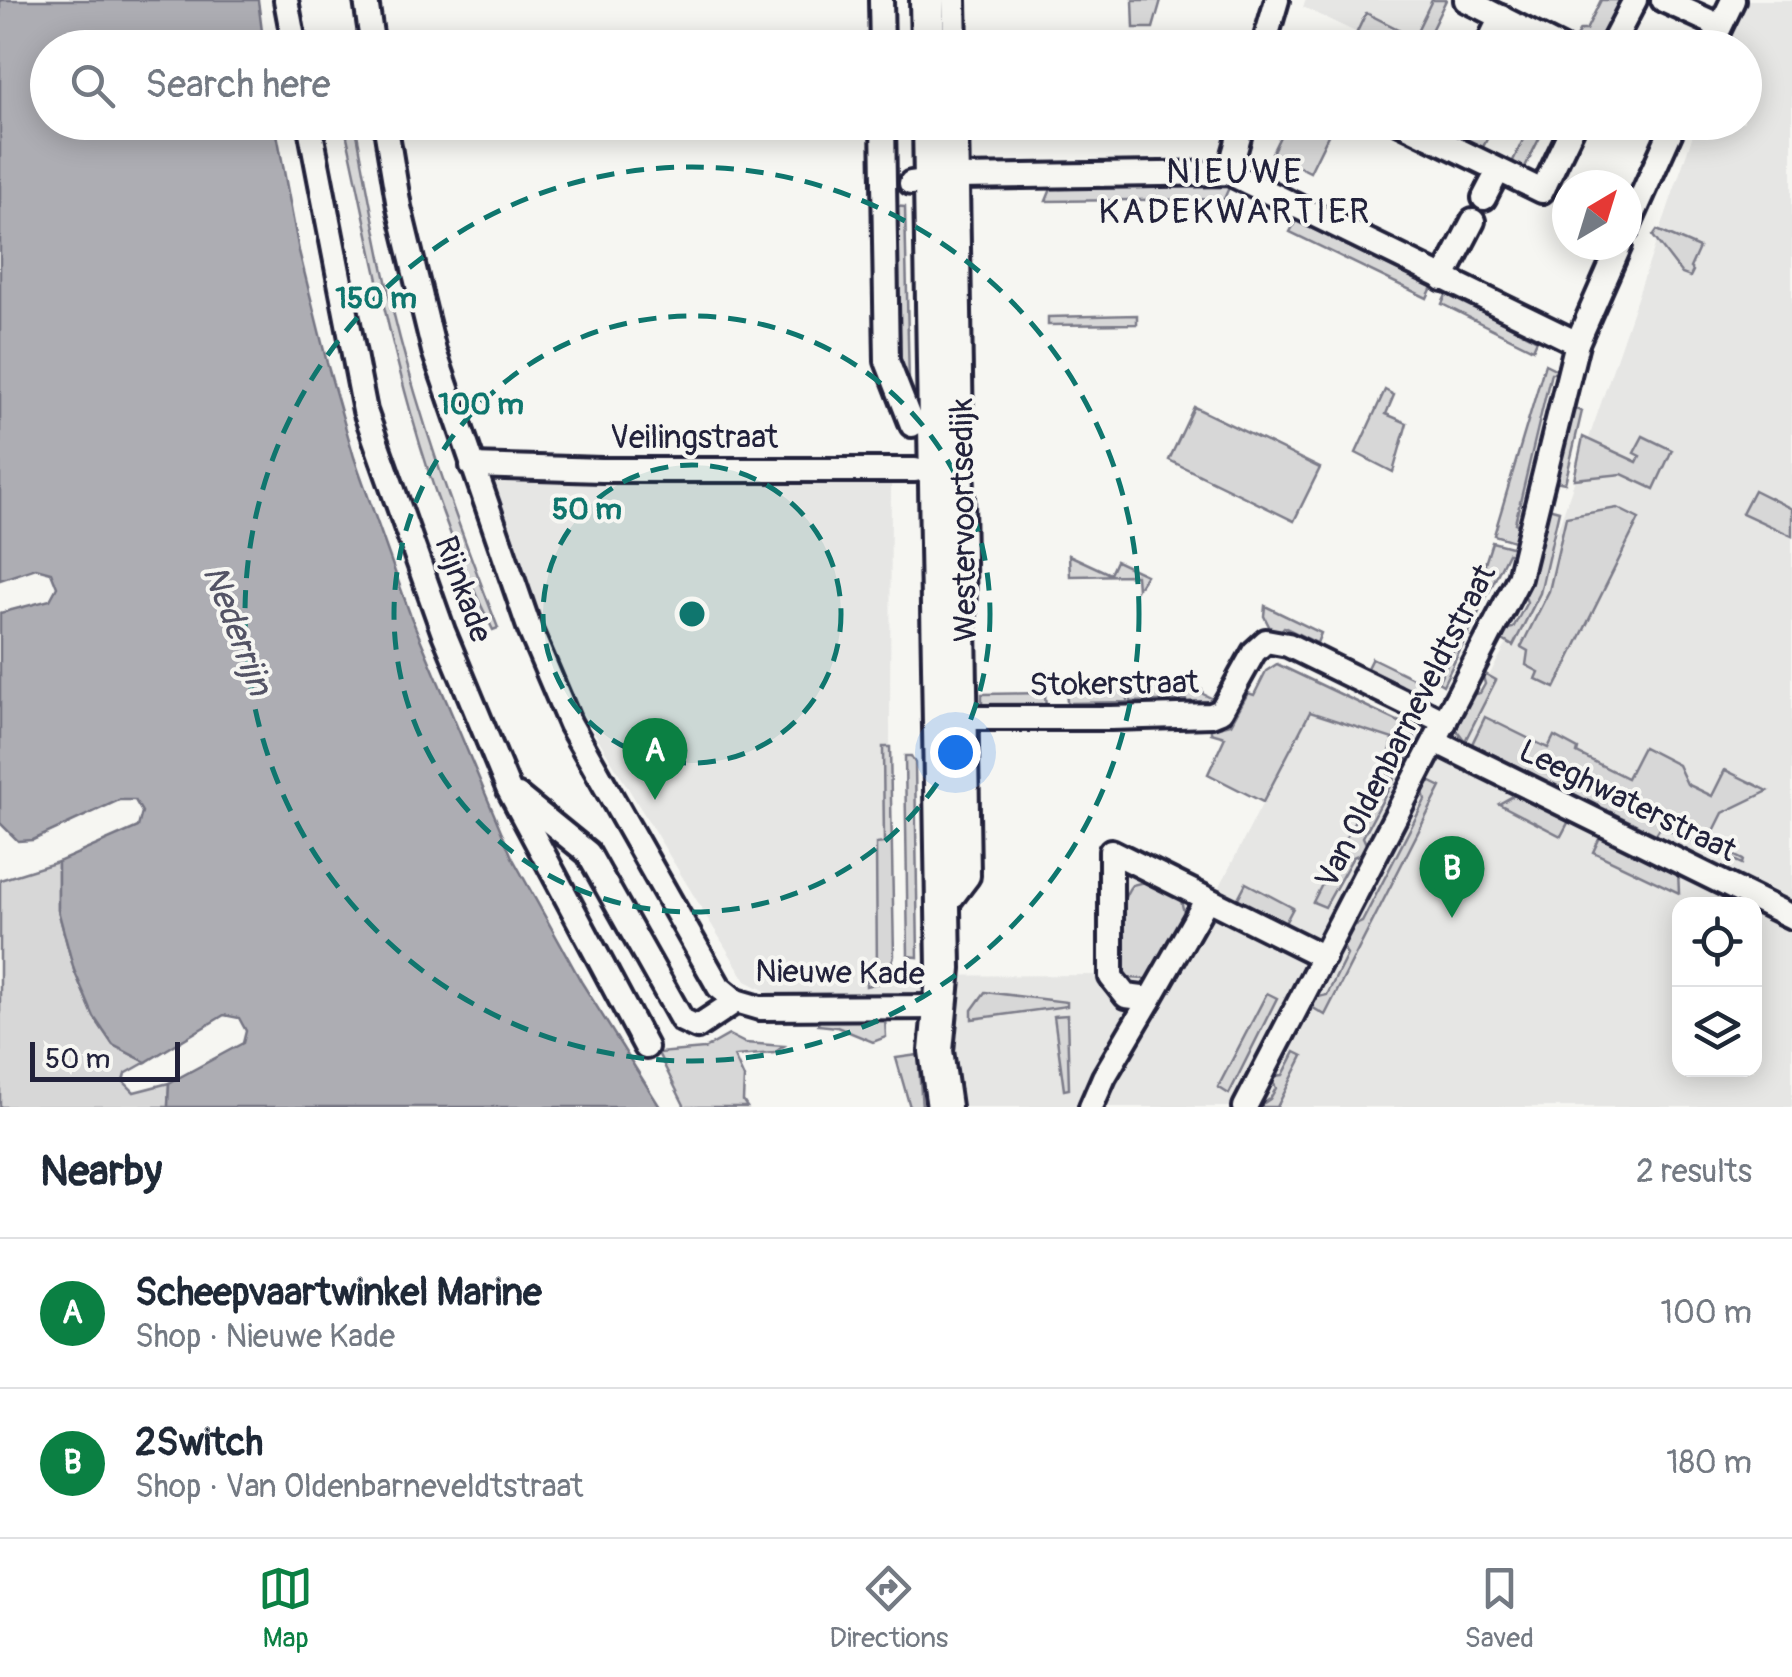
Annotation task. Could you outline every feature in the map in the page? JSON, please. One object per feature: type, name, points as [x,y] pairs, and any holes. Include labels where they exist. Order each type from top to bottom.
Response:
[{"type":"main road","points":[[907,0],[908,30]]},
{"type":"main road","points":[[926,0],[927,30]]},
{"type":"main road","name":"Westervoortsedijk","points":[[917,140],[933,179],[912,425],[936,1050],[944,1107]]},
{"type":"main road","name":"Westervoortsedijk","points":[[928,1107],[942,909],[931,140]]},
{"type":"street","points":[[286,0],[292,30]]},
{"type":"street","points":[[366,0],[370,30]]},
{"type":"street","points":[[881,0],[882,30]]},
{"type":"street","points":[[954,0],[955,30]]},
{"type":"street","points":[[1268,30],[1277,0]]},
{"type":"street","points":[[1466,0],[1526,30]]},
{"type":"street","points":[[1619,30],[1634,0]]},
{"type":"street","points":[[1663,0],[1705,30]]},
{"type":"street","points":[[1718,30],[1733,0]]},
{"type":"street","points":[[1495,30],[1501,17]]},
{"type":"street","name":"Rijnkade","points":[[312,140],[365,410],[443,631],[508,788],[646,1046]]},
{"type":"street","name":"Nieuwe Kade","points":[[388,140],[398,207],[434,352],[530,630],[570,724],[718,987],[736,1001],[760,1008],[934,1007]]},
{"type":"street","name":"Westervoortsedijk","points":[[883,140],[886,360],[912,425]]},
{"type":"street","name":"Westervoortsedijk","points":[[942,909],[968,876],[966,718],[933,179],[949,140]]},
{"type":"street","points":[[1230,173],[1238,140]]},
{"type":"street","points":[[1456,140],[1498,171],[1542,191],[1566,140]]},
{"type":"street","points":[[1642,196],[1667,140]]},
{"type":"street","points":[[1484,198],[1498,171]]},
{"type":"street","points":[[933,179],[1230,173],[1577,343]]},
{"type":"street","points":[[1443,279],[1472,220]]},
{"type":"street","name":"Van Oldenbarneveldtstraat","points":[[1245,1107],[1519,578],[1577,343],[1613,260]]},
{"type":"street","name":"Veilingstraat","points":[[472,466],[916,470]]},
{"type":"street","name":"Stokerstraat","points":[[966,718],[1211,715],[1222,710],[1254,652],[1266,641],[1288,644],[1440,732]]},
{"type":"street","name":"Leeghwaterstraat","points":[[1440,732],[1792,918]]},
{"type":"street","name":"Nieuwe Kade","points":[[508,788],[588,854],[682,1020],[697,1027],[736,1001]]},
{"type":"street","points":[[1150,998],[1126,996],[1111,977],[1111,851],[1324,958]]},
{"type":"street","points":[[1091,1107],[1104,1077],[1207,899]]},
{"type":"shaded area","points":[[1133,0],[1161,0],[1153,28],[1134,28]]},
{"type":"shaded area","points":[[1306,0],[1446,0],[1431,30],[1351,30],[1303,7]]},
{"type":"shaded area","points":[[1432,0],[1446,0],[1431,30],[1417,30]]},
{"type":"shaded area","points":[[1601,0],[1621,0],[1606,30],[1586,30]]},
{"type":"shaded area","points":[[1739,0],[1792,0],[1792,1107],[963,1107],[918,1009],[818,1018],[746,981],[523,616],[482,478],[891,480],[889,976],[1100,975],[1103,841],[1219,888],[1318,695],[1445,754],[1537,590],[1691,140],[1762,140],[1762,30],[1729,30]]},
{"type":"shaded area","points":[[1366,13],[1400,30],[1358,30]]},
{"type":"shaded area","points":[[348,140],[358,140],[406,361],[437,462],[498,628],[493,630],[441,508],[386,317]]},
{"type":"shaded area","points":[[1278,140],[1326,140],[1310,172],[1272,153]]},
{"type":"shaded area","points":[[1463,140],[1486,140],[1482,149]]},
{"type":"shaded area","points":[[1523,140],[1538,140],[1524,169],[1512,163]]},
{"type":"shaded area","points":[[1218,180],[1231,183],[1224,199],[1046,201],[1053,184],[1058,183],[1060,189],[1217,186]]},
{"type":"shaded area","points":[[892,206],[905,207],[909,384],[906,385],[894,350],[900,341],[898,214],[891,210]]},
{"type":"shaded area","points":[[1296,221],[1432,287],[1427,298],[1290,232]]},
{"type":"shaded area","points":[[1657,230],[1699,248],[1690,277],[1682,274],[1653,236]]},
{"type":"shaded area","points":[[1447,293],[1537,340],[1533,349],[1442,304]]},
{"type":"shaded area","points":[[1137,315],[1137,324],[1048,325],[1048,317]]},
{"type":"shaded area","points":[[1545,364],[1557,370],[1551,373],[1515,523],[1521,526],[1517,542],[1494,535]]},
{"type":"shaded area","points":[[1385,390],[1394,395],[1386,414],[1407,423],[1393,472],[1356,453]]},
{"type":"shaded area","points":[[1194,407],[1320,468],[1294,521],[1169,460]]},
{"type":"shaded area","points":[[1571,408],[1582,411],[1565,483],[1555,481]]},
{"type":"shaded area","points":[[1643,436],[1672,450],[1654,489],[1622,474],[1574,479],[1583,437],[1637,462],[1640,456],[1634,453]]},
{"type":"shaded area","points":[[1754,490],[1792,509],[1792,536],[1742,513]]},
{"type":"shaded area","points":[[1548,508],[1559,511],[1540,593],[1513,646],[1499,638],[1503,630],[1513,628],[1527,602],[1523,592]]},
{"type":"shaded area","points":[[1617,508],[1639,519],[1555,688],[1536,679],[1539,672],[1526,665],[1528,651],[1521,647],[1549,591],[1566,517]]},
{"type":"shaded area","points":[[1492,542],[1515,548],[1514,554],[1508,553],[1443,685],[1438,682],[1464,629]]},
{"type":"shaded area","points":[[1069,555],[1110,574],[1116,561],[1146,575],[1137,589],[1136,575],[1070,576]]},
{"type":"shaded area","points":[[1265,606],[1321,633],[1317,643],[1284,627],[1280,632],[1270,628],[1264,616]]},
{"type":"shaded area","points":[[1372,658],[1427,685],[1420,701],[1399,691],[1401,685],[1367,668]]},
{"type":"shaded area","points":[[1277,664],[1412,728],[1416,742],[1406,761],[1390,752],[1393,739],[1310,712],[1263,802],[1208,774],[1225,737],[1211,733],[1211,729],[1231,724],[1248,693],[1254,695],[1266,671]]},
{"type":"shaded area","points":[[1482,672],[1496,680],[1465,741],[1456,729],[1470,695],[1480,693],[1485,684]]},
{"type":"shaded area","points":[[1202,690],[1217,701],[1187,707],[1186,700],[1131,702],[1131,691]]},
{"type":"shaded area","points":[[1127,691],[1128,702],[1072,703],[1068,710],[1066,693]]},
{"type":"shaded area","points":[[1045,693],[1046,710],[1042,710],[1041,704],[992,704],[992,711],[982,708],[982,694]]},
{"type":"shaded area","points":[[1485,717],[1548,748],[1554,736],[1578,749],[1577,753],[1627,778],[1643,747],[1678,765],[1687,784],[1712,796],[1725,770],[1768,791],[1723,813],[1708,843],[1743,860],[1742,864],[1661,826],[1656,834],[1472,744]]},
{"type":"shaded area","points":[[883,747],[890,747],[894,956],[884,982],[866,986],[866,975],[877,974],[876,844],[884,843]]},
{"type":"shaded area","points":[[905,756],[911,756],[915,763],[918,957],[908,956]]},
{"type":"shaded area","points":[[1380,771],[1395,777],[1363,837],[1367,846],[1363,853],[1353,857],[1325,907],[1313,902]]},
{"type":"shaded area","points":[[1429,781],[1441,787],[1325,1015],[1310,1006],[1314,998],[1327,995],[1347,955],[1342,944],[1351,927],[1362,922],[1425,800],[1423,791]]},
{"type":"shaded area","points":[[1515,795],[1570,819],[1561,836],[1499,804]]},
{"type":"shaded area","points":[[1601,835],[1678,871],[1679,893],[1593,852]]},
{"type":"shaded area","points":[[58,862],[58,910],[74,970],[94,1017],[113,1045],[146,1062],[125,1074],[123,1081],[134,1092],[169,1083],[168,1107],[0,1107],[0,880]]},
{"type":"shaded area","points":[[1152,880],[1180,897],[1185,916],[1154,975],[1146,979],[1129,978],[1119,960],[1119,918],[1132,885]]},
{"type":"shaded area","points":[[1246,883],[1293,908],[1284,925],[1237,900]]},
{"type":"shaded area","points":[[985,992],[1067,1002],[1067,1006],[972,1019],[972,1010]]},
{"type":"shaded area","points":[[1267,993],[1277,998],[1229,1094],[1218,1087]]},
{"type":"shaded area","points":[[1067,1015],[1069,1089],[1064,1090],[1054,1016]]},
{"type":"shaded area","points":[[820,1018],[885,1018],[886,1037],[873,1042],[837,1027],[818,1025]]},
{"type":"shaded area","points":[[729,1035],[745,1043],[784,1046],[774,1053],[734,1056],[744,1078],[743,1101],[747,1107],[685,1107],[658,1053],[704,1049]]},
{"type":"shaded area","points":[[1295,1052],[1303,1056],[1277,1107],[1258,1107],[1270,1099],[1276,1088],[1274,1076],[1283,1075]]},
{"type":"shaded area","points":[[918,1055],[922,1107],[910,1107],[896,1058]]},
{"type":"water","name":"Nederrijn","points":[[0,0],[258,0],[262,30],[30,30],[30,140],[278,140],[299,251],[327,363],[354,457],[411,617],[512,857],[582,983],[660,1107],[168,1107],[169,1083],[243,1043],[246,1031],[239,1018],[224,1015],[146,1062],[113,1045],[94,1017],[74,970],[58,910],[58,862],[138,827],[142,812],[135,800],[119,800],[33,840],[18,841],[0,823],[0,613],[50,600],[57,587],[51,572],[36,568],[0,580]]},
{"type":"place","name":"Scheepvaartwinkel Marine","points":[[655,800]]},
{"type":"place","name":"2Switch","points":[[1452,918]]},
{"type":"district","name":"NIEUWE KADEKWARTIER","points":[[1235,191]]}]
